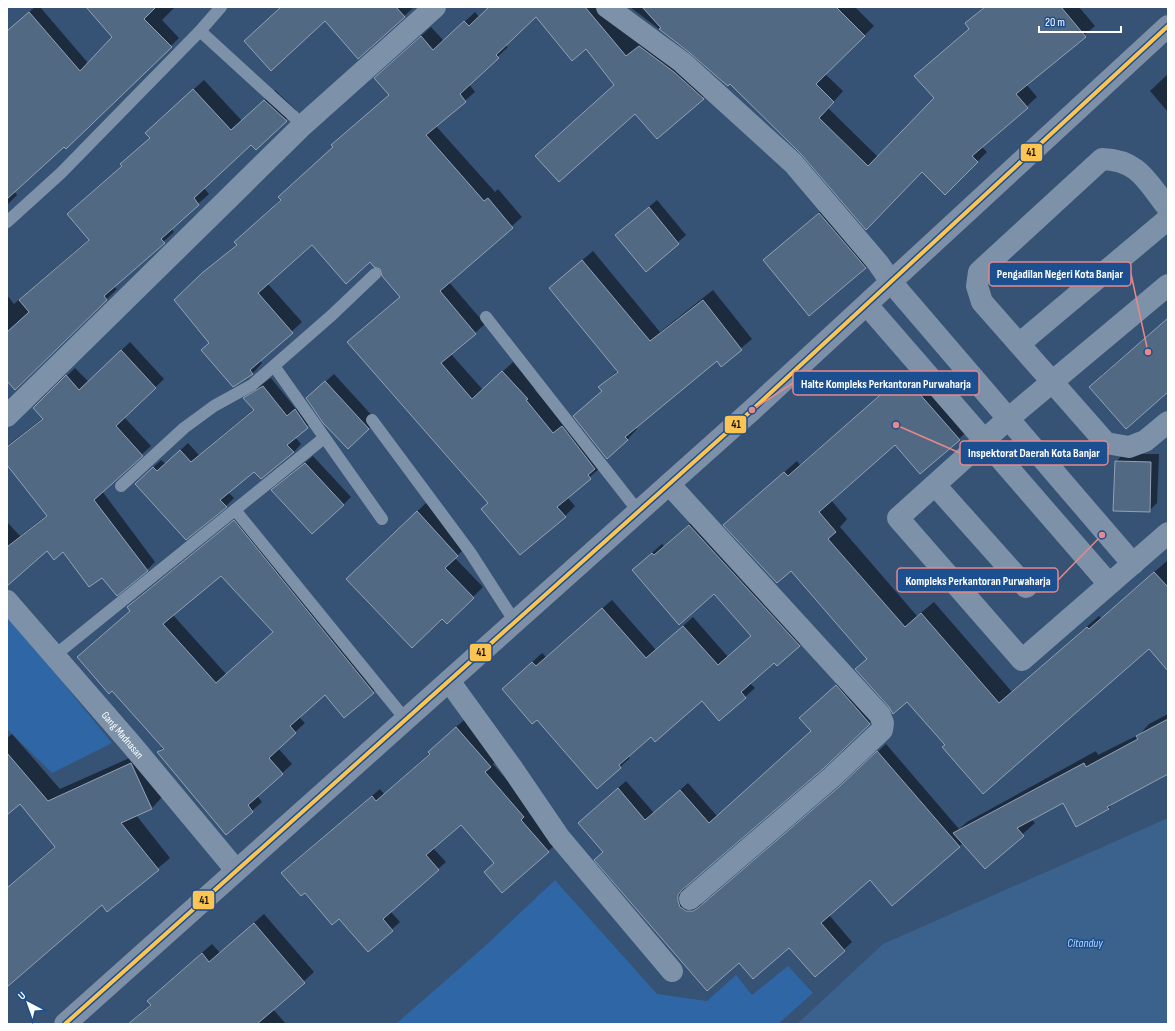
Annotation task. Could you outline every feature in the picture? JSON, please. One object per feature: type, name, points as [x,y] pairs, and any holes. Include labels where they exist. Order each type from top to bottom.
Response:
[{"type":"highway","points":[[65,1024],[406,720],[867,304],[1168,26]]},
{"type":"street","points":[[7,416],[303,125],[435,7]]},
{"type":"street","points":[[607,7],[682,62],[793,163],[878,263],[891,282],[1009,418],[1132,564]]},
{"type":"street","points":[[1168,208],[1136,168],[1118,159],[1102,159],[979,272],[977,286],[982,302],[1106,443],[1129,447],[1145,441],[1168,422]]},
{"type":"street","points":[[1019,344],[1168,218]]},
{"type":"street","points":[[1166,540],[1132,564],[1022,660],[898,518],[1009,418],[1168,285]]},
{"type":"street","points":[[867,304],[1109,584]]},
{"type":"street","points":[[668,484],[880,715],[883,723],[882,730],[832,777],[690,899]]},
{"type":"street","points":[[935,485],[1026,587]]},
{"type":"street","name":"Gang Madnasan","points":[[7,601],[131,744],[236,870]]},
{"type":"street","points":[[449,681],[512,768],[559,837],[672,971]]},
{"type":"lane","points":[[7,222],[61,173],[200,31],[221,7]]},
{"type":"lane","points":[[200,31],[303,125]]},
{"type":"lane","points":[[121,486],[184,428],[214,406],[252,385],[332,315],[375,274]]},
{"type":"lane","points":[[486,317],[638,511]]},
{"type":"lane","points":[[274,366],[382,519]]},
{"type":"lane","points":[[372,420],[470,552],[515,622]]},
{"type":"lane","points":[[54,656],[324,438]]},
{"type":"lane","points":[[235,510],[406,720]]},
{"type":"shaded area","points":[[7,614],[112,743],[52,773],[7,729]]},
{"type":"shaded area","points":[[555,880],[657,994],[707,1001],[736,975],[752,995],[788,966],[813,993],[778,1024],[397,1023],[484,947]]},
{"type":"water","name":"Citanduy","points":[[1168,818],[1168,1024],[797,1024],[883,944]]},
{"type":"building","points":[[86,7],[156,7],[144,19],[172,47],[66,149],[64,147],[7,199],[7,31],[29,12],[80,71],[112,37]]},
{"type":"building","points":[[281,7],[396,7],[405,17],[358,59],[325,21],[271,71],[244,41]]},
{"type":"building","points":[[489,7],[585,7],[626,56],[639,46],[674,72],[704,99],[657,139],[635,114],[559,182],[535,156],[614,85],[586,49],[572,61],[536,17],[496,55],[499,58],[460,94],[466,102],[426,135],[484,201],[488,198],[513,228],[440,291],[476,334],[441,363],[472,399],[502,371],[528,399],[526,400],[553,433],[562,426],[595,469],[588,475],[591,479],[557,507],[566,517],[520,555],[481,509],[488,503],[347,342],[400,297],[382,276],[380,269],[374,267],[370,262],[346,284],[312,245],[258,293],[293,333],[250,370],[253,374],[233,387],[201,350],[209,343],[174,300],[202,273],[237,245],[234,242],[281,200],[278,197],[333,147],[331,145],[389,95],[374,78],[421,36],[433,50],[464,21],[469,26]]},
{"type":"building","points":[[642,7],[836,7],[865,36],[816,84],[834,102],[819,118],[868,166],[934,98],[914,76],[969,29],[965,23],[985,7],[1061,7],[1086,37],[1016,94],[1028,108],[972,156],[978,162],[945,195],[922,172],[866,230],[801,154],[730,84],[728,86],[690,53],[659,29],[661,28]]},
{"type":"building","points":[[193,89],[231,130],[264,100],[287,121],[256,150],[251,145],[194,198],[199,205],[161,239],[165,243],[104,296],[107,300],[15,390],[7,381],[7,332],[29,312],[19,300],[89,240],[67,214],[122,166],[120,164],[150,138],[145,133]]},
{"type":"building","points":[[649,207],[679,244],[646,272],[615,235]]},
{"type":"building","points":[[819,213],[866,268],[809,316],[763,260]]},
{"type":"building","points":[[582,260],[650,341],[703,300],[742,350],[721,367],[717,361],[625,437],[628,440],[607,459],[573,416],[602,391],[598,387],[618,372],[549,288]]},
{"type":"building","points":[[1168,318],[1168,392],[1126,429],[1089,387]]},
{"type":"building","points":[[121,350],[156,388],[116,426],[143,456],[94,500],[148,571],[117,596],[102,578],[89,587],[63,552],[54,560],[47,551],[7,586],[7,547],[47,516],[7,465],[7,447],[43,419],[33,408],[66,375],[79,390]]},
{"type":"building","points":[[903,375],[960,440],[920,474],[895,445],[819,512],[836,532],[828,539],[905,627],[921,613],[999,703],[1087,627],[1089,629],[1154,572],[1168,587],[1168,671],[1149,649],[983,794],[942,747],[945,745],[907,702],[893,714],[889,707],[855,669],[867,659],[791,571],[777,583],[723,525],[784,472],[788,476]]},
{"type":"building","points":[[325,381],[369,429],[348,449],[323,423],[306,398]]},
{"type":"building","points":[[263,386],[287,416],[295,409],[308,428],[287,445],[294,452],[261,479],[254,472],[220,500],[227,507],[186,540],[135,484],[153,467],[157,471],[180,450],[191,462],[254,410],[243,398]]},
{"type":"building","points":[[1115,461],[1151,462],[1150,512],[1113,511]]},
{"type":"building","points":[[305,463],[344,505],[312,534],[271,490]]},
{"type":"building","points":[[417,511],[458,556],[445,568],[474,598],[447,624],[442,619],[412,648],[346,579]]},
{"type":"building","points":[[234,520],[374,693],[344,718],[325,695],[290,726],[296,733],[269,758],[283,774],[248,805],[253,812],[226,835],[157,752],[164,749],[112,691],[109,694],[77,657],[130,611],[127,607]],"holes":[[[221,576],[273,632],[216,683],[163,624]]]},
{"type":"building","points":[[689,525],[800,646],[777,666],[774,663],[741,692],[746,698],[719,721],[702,701],[655,742],[651,737],[619,765],[621,768],[597,789],[537,720],[532,724],[502,689],[532,662],[536,666],[602,608],[646,658],[683,626],[718,665],[751,636],[714,594],[679,625],[632,570],[652,553],[654,555]]},
{"type":"building","points":[[836,685],[870,724],[824,768],[682,890],[678,895],[680,907],[686,911],[693,911],[698,908],[840,786],[877,751],[960,847],[892,906],[870,880],[821,923],[845,951],[815,977],[789,948],[753,979],[739,963],[707,991],[594,860],[603,852],[578,823],[618,788],[645,820],[680,790],[709,823],[811,731],[799,718]]},
{"type":"building","points":[[1168,719],[1168,774],[1107,807],[1109,809],[1076,827],[1063,803],[1017,828],[1024,836],[985,869],[953,833],[1084,763],[1086,767],[1138,739],[1136,736]]},
{"type":"building","points":[[456,727],[491,767],[485,772],[524,817],[521,820],[549,852],[502,893],[484,872],[494,863],[461,825],[426,855],[439,870],[383,919],[393,931],[368,952],[339,919],[332,925],[305,893],[301,896],[281,873],[372,796],[376,801],[430,754],[428,752]]},
{"type":"building","points":[[7,753],[48,801],[131,763],[152,809],[121,823],[159,870],[107,912],[102,905],[7,987],[7,888],[55,847],[20,804],[7,815]]},
{"type":"building","points":[[254,923],[305,983],[257,1024],[128,1024],[151,1005],[147,1001],[202,953],[209,962]]},
{"type":"transit line","name":"41","points":[[65,1024],[752,410],[1168,26]]},
{"type":"place","name":"Pengadilan Negeri Kota Banjar","points":[[1148,352]]},
{"type":"place","name":"Halte Kompleks Perkantoran Purwaharja","points":[[752,410]]},
{"type":"place","name":"Inspektorat Daerah Kota Banjar","points":[[896,425]]},
{"type":"place","name":"Kompleks Perkantoran Purwaharja","points":[[1102,535]]}]
